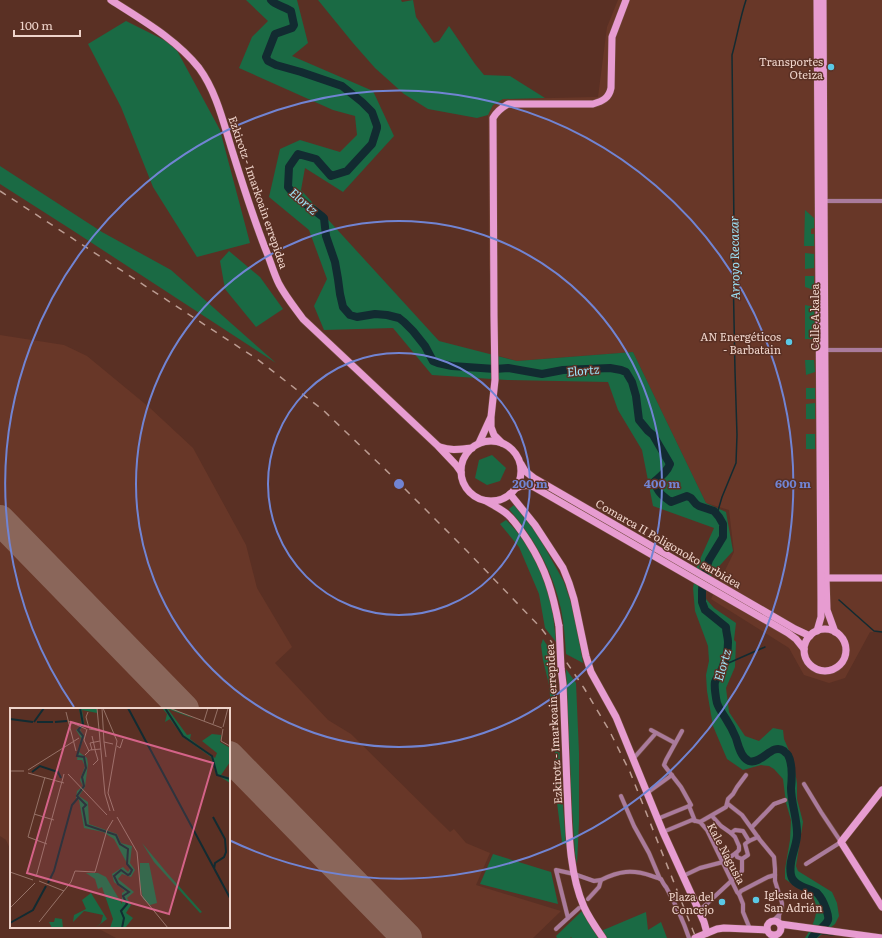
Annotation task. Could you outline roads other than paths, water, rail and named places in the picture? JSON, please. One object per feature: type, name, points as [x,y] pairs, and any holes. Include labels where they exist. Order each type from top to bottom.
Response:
[{"type":"street","name":"Ezkirotz - Imarkoain errepidea","points":[[111,0],[173,41],[192,60],[209,83],[259,234],[280,284],[289,300],[303,319],[438,446],[461,472]]},
{"type":"street","points":[[502,443],[494,435],[490,417],[495,380],[494,118],[496,112],[508,104],[593,104],[606,98],[612,88],[612,37],[626,0]]},
{"type":"street","name":"Calle A kalea","points":[[817,0],[822,201]]},
{"type":"street","name":"Calle A kalea","points":[[817,631],[820,617],[823,578],[823,0]]},
{"type":"street","points":[[822,201],[882,201]]},
{"type":"street","points":[[823,350],[882,350]]},
{"type":"street","points":[[479,443],[490,417]]},
{"type":"street","points":[[508,496],[498,500],[484,500],[468,490],[461,472],[462,463],[466,454],[479,443],[494,441],[509,446],[514,451],[521,464],[520,481],[504,503],[504,507],[508,515]]},
{"type":"street","points":[[438,446],[447,449],[459,450],[472,448]]},
{"type":"street","name":"Comarca II Poligonoko sarbidea","points":[[521,464],[525,471],[534,478],[696,575],[711,589],[788,633],[796,639],[804,649]]},
{"type":"street","name":"Comarca II Poligonoko sarbidea","points":[[516,488],[522,485],[534,487],[696,575],[713,581],[795,629],[810,636]]},
{"type":"street","points":[[508,496],[535,525],[563,568],[574,599],[586,656],[591,672],[611,706],[657,819],[704,922],[706,936]]},
{"type":"street","name":"Ezkirotz - Imarkoain errepidea","points":[[484,500],[508,515],[525,536],[548,578],[553,595],[559,626],[570,846],[574,874],[578,891],[584,906],[603,938]]},
{"type":"street","points":[[823,578],[882,578]]},
{"type":"street","name":"Calle A kalea","points":[[823,578],[827,610],[835,632]]},
{"type":"street","points":[[823,629],[835,632],[844,642],[845,655],[842,661],[832,670],[818,670],[812,667],[805,656],[804,649],[806,640],[817,631],[823,629]]},
{"type":"street","points":[[651,730],[675,743],[682,731]]},
{"type":"street","points":[[633,759],[656,732]]},
{"type":"street","name":"Kale Nagusia","points":[[675,743],[664,765],[681,787],[691,805],[689,806],[697,821],[708,830],[739,894],[743,912],[753,929]]},
{"type":"street","points":[[647,793],[672,775]]},
{"type":"street","points":[[663,832],[692,820],[697,821],[712,816],[726,807],[728,804],[728,799],[746,775]]},
{"type":"street","points":[[804,784],[882,907]]},
{"type":"street","points":[[806,864],[841,842],[882,790]]},
{"type":"street","points":[[621,796],[660,879],[676,905],[689,938]]},
{"type":"street","points":[[752,827],[774,804],[785,800]]},
{"type":"street","points":[[728,804],[742,814],[774,857],[775,881],[782,903],[782,908],[774,930]]},
{"type":"street","points":[[657,819],[689,806]]},
{"type":"street","points":[[683,876],[700,868],[723,862],[739,850],[739,846],[731,833],[721,826],[712,816]]},
{"type":"street","points":[[731,833],[736,830],[743,831],[749,841]]},
{"type":"street","points":[[742,859],[748,855],[745,844],[758,837]]},
{"type":"street","points":[[736,853],[738,858],[742,859]]},
{"type":"street","points":[[699,911],[742,871],[742,859]]},
{"type":"street","points":[[568,918],[556,870],[594,881],[601,880],[620,872],[631,871],[660,879]]},
{"type":"street","points":[[739,894],[740,891],[775,875]]},
{"type":"street","points":[[588,899],[599,887],[601,880]]},
{"type":"street","points":[[556,929],[579,908]]},
{"type":"street","points":[[695,938],[706,936],[717,929],[724,928],[774,930],[792,926],[882,938]]},
{"type":"waterway","name":"Elortz","points":[[271,0],[275,4],[291,11],[294,25],[292,28],[275,34],[266,57],[268,61],[276,65],[342,86],[372,112],[377,126],[372,144],[347,171],[331,176],[316,159],[298,154],[289,167],[288,187],[300,200],[324,218],[326,236],[335,262],[343,307],[350,315],[357,317],[375,314],[399,318],[413,331],[425,346],[433,361],[438,363],[452,366],[495,369],[508,368],[542,374],[563,370],[610,368],[626,372],[632,382],[636,396],[639,420],[653,435],[670,464],[665,472],[654,482],[659,491],[671,502],[687,496],[699,506],[714,511],[719,517],[723,524],[723,537],[709,560],[703,578],[702,591],[702,602],[705,610],[726,627],[728,638],[728,648],[725,660],[715,682],[717,703],[733,730],[739,748],[746,759],[749,761],[758,760],[775,749],[784,751],[790,759],[792,771],[791,794],[797,830],[791,860],[791,875],[795,882],[817,893],[821,898],[828,916],[827,923],[815,933],[812,938]]},
{"type":"waterway","name":"Arroyo Recazar","points":[[717,514],[722,497],[736,463],[737,435],[733,268],[732,55],[746,0]]},
{"type":"waterway","points":[[839,600],[874,631],[882,632]]},
{"type":"waterway","points":[[724,665],[765,647]]},
{"type":"waterway","points":[[817,933],[833,935]]},
{"type":"railway","points":[[0,191],[257,359],[323,410],[391,475],[541,628],[584,688],[609,730],[630,772],[696,938]]},
{"type":"place","name":"Transportes Oteiza","points":[[831,67]]},
{"type":"place","name":"AN Energéticos - Barbatain","points":[[789,342]]},
{"type":"place","name":"Iglesia de San Adrián","points":[[756,900]]},
{"type":"place","name":"Plaza del Concejo","points":[[722,902]]}]
